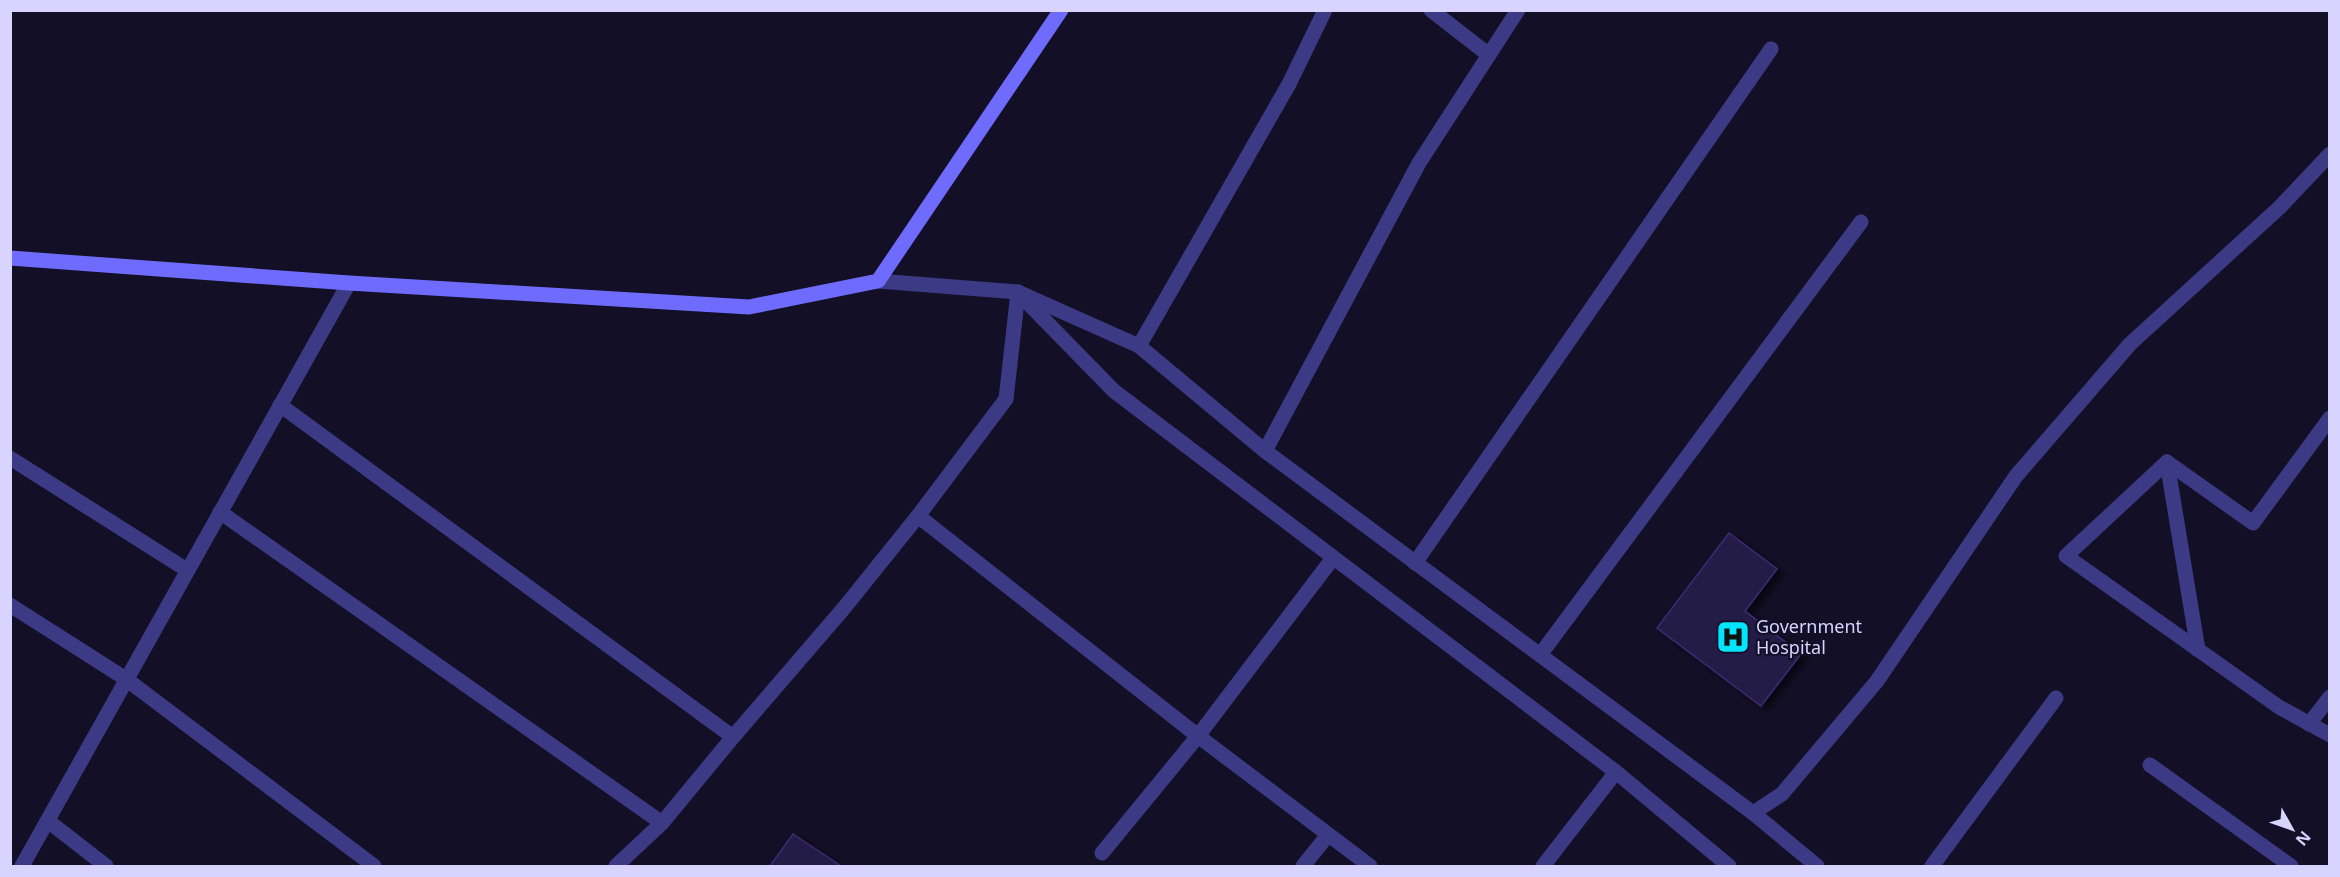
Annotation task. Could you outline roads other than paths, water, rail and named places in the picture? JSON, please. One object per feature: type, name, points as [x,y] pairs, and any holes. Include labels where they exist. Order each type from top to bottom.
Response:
[{"type":"street","points":[[878,281],[1061,10]]},
{"type":"street","points":[[1139,346],[1289,84],[1325,10]]},
{"type":"street","points":[[1431,10],[1489,55]]},
{"type":"street","points":[[1265,452],[1419,163],[1518,10]]},
{"type":"street","points":[[1415,563],[1771,49]]},
{"type":"street","points":[[1753,813],[1782,794],[1878,681],[2016,476],[2130,344],[2280,207],[2330,154]]},
{"type":"street","points":[[1540,656],[1861,222]]},
{"type":"street","points":[[10,258],[349,283],[749,307],[878,281],[1018,292],[1139,346],[1265,452],[1753,813],[1817,867]]},
{"type":"street","points":[[22,867],[349,283]]},
{"type":"street","points":[[616,867],[662,823],[844,608],[918,516],[1006,399],[1018,292]]},
{"type":"street","points":[[1018,292],[1114,391],[1616,772],[1729,867]]},
{"type":"street","points":[[280,405],[733,737]]},
{"type":"street","points":[[2167,462],[2253,523],[2330,418]]},
{"type":"street","points":[[10,458],[187,570]]},
{"type":"street","points":[[2167,462],[2066,556],[2279,707],[2330,735]]},
{"type":"street","points":[[2167,462],[2198,650]]},
{"type":"street","points":[[220,512],[662,823]]},
{"type":"street","points":[[918,516],[1198,736],[1370,867]]},
{"type":"street","points":[[1102,853],[1198,736],[1333,558]]},
{"type":"street","points":[[10,605],[126,679],[374,867]]},
{"type":"street","points":[[2309,724],[2330,697]]},
{"type":"street","points":[[1932,867],[2056,699]]},
{"type":"street","points":[[2150,765],[2291,867]]},
{"type":"street","points":[[1543,867],[1616,772]]},
{"type":"street","points":[[48,821],[106,867]]},
{"type":"street","points":[[1303,867],[1328,836]]},
{"type":"place","name":"Government Hospital","points":[[1733,637]]}]
